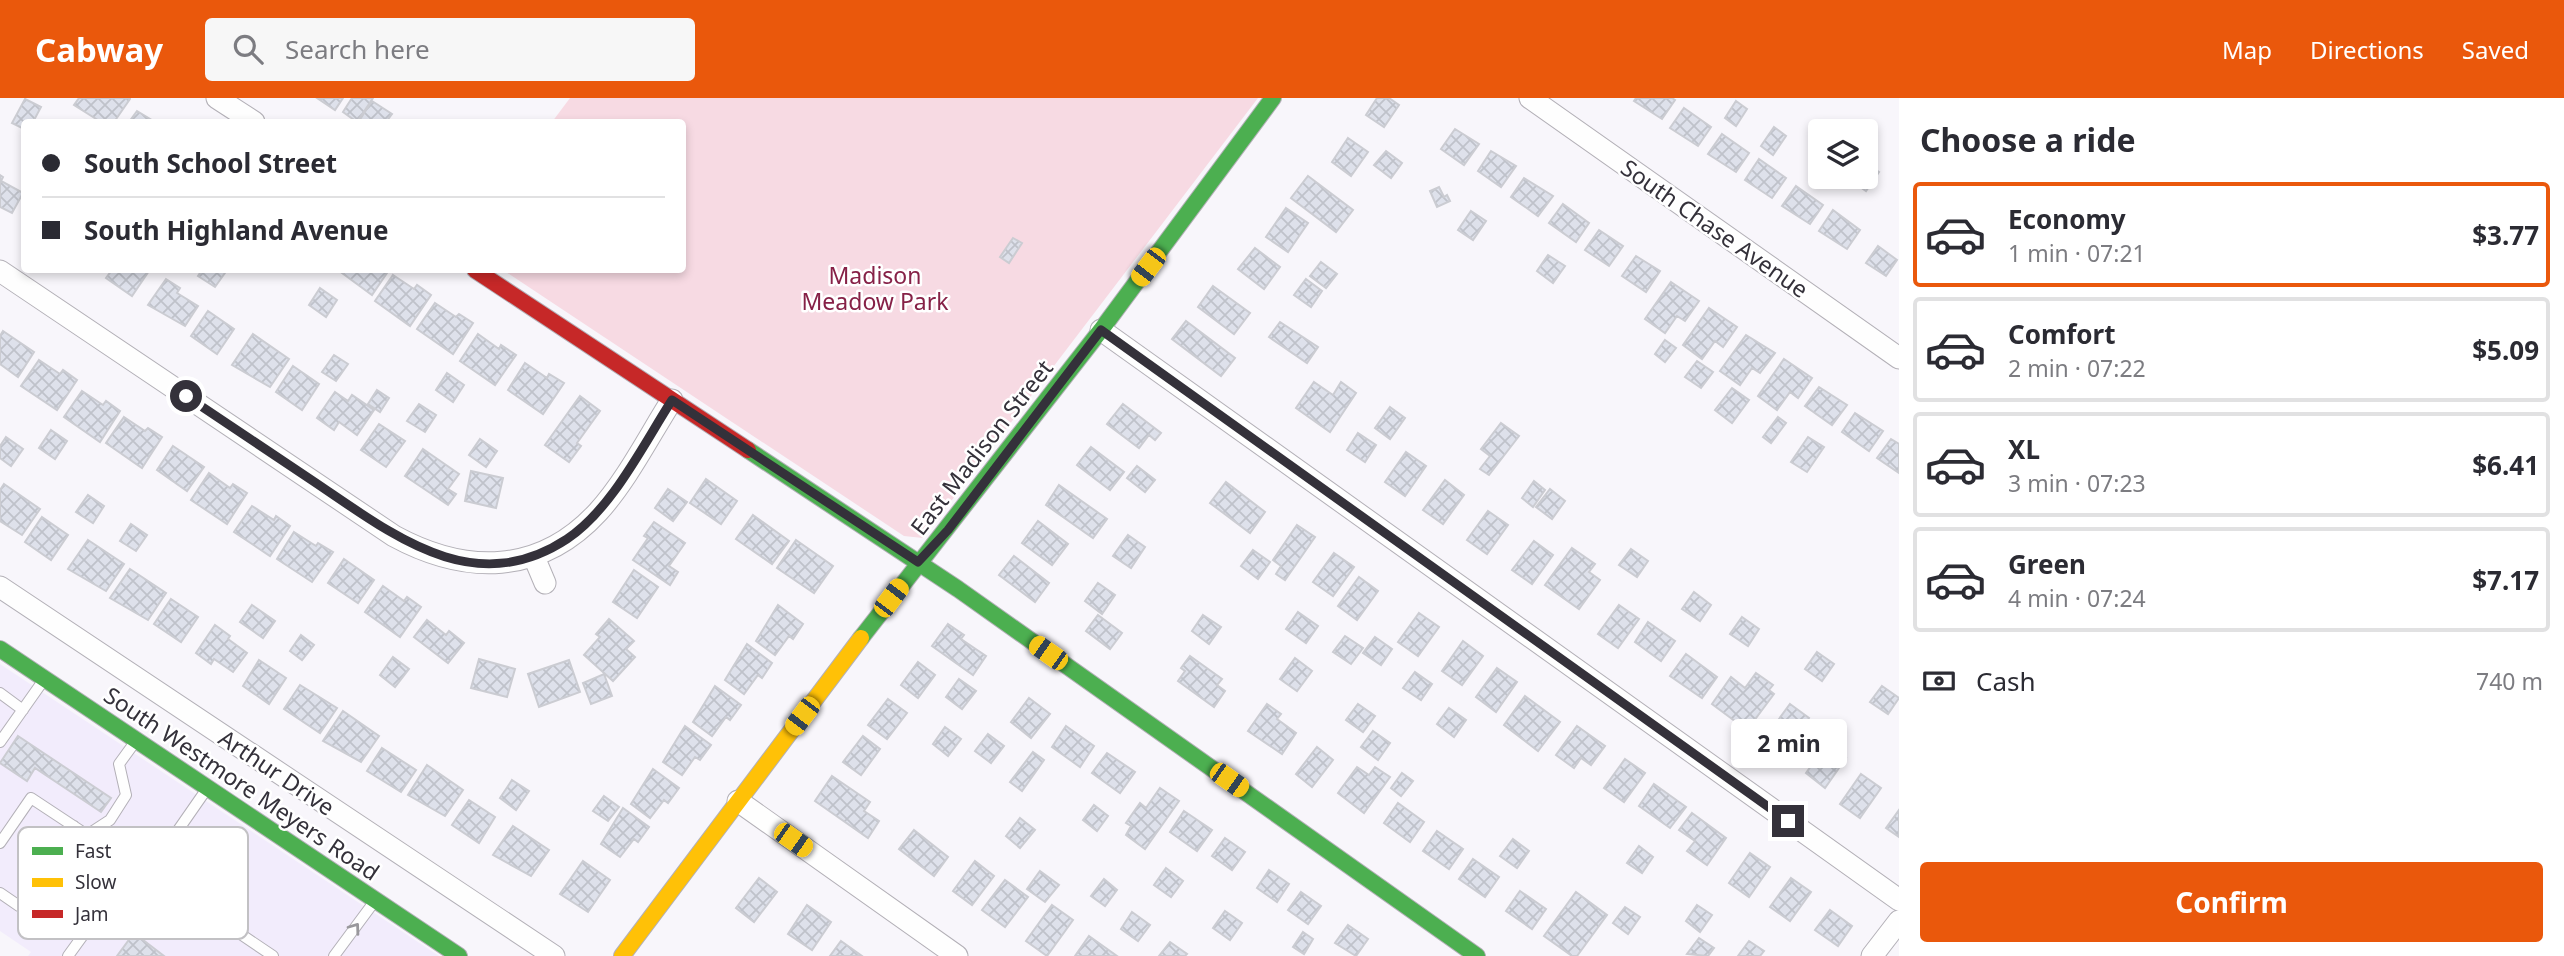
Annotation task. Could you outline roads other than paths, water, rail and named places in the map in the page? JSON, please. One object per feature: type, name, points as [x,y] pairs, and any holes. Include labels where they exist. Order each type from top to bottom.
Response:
[{"type":"street","points":[[217,98],[249,119]]},
{"type":"street","name":"East Madison Street","points":[[622,956],[918,562],[948,530],[1101,330],[1273,98]]},
{"type":"street","name":"South Chase Avenue","points":[[1531,98],[1899,358]]},
{"type":"street","points":[[0,271],[394,536],[436,556],[468,562],[506,564],[534,557],[569,538],[597,513],[672,400]]},
{"type":"street","points":[[480,273],[918,562],[1478,956]]},
{"type":"street","points":[[1101,330],[1899,900]]},
{"type":"street","points":[[534,557],[545,583]]},
{"type":"street","name":"Arthur Drive","points":[[0,587],[554,956]]},
{"type":"street","name":"South Westmore Meyers Road","points":[[0,649],[459,956]]},
{"type":"street","points":[[738,801],[957,956]]},
{"type":"street","points":[[1872,956],[1899,921]]},
{"type":"lane","points":[[0,742],[44,678]]},
{"type":"lane","points":[[0,693],[23,710]]},
{"type":"lane","points":[[100,827],[110,820],[125,794],[119,764],[136,740]]},
{"type":"lane","points":[[180,827],[207,788]]},
{"type":"lane","points":[[0,843],[31,798],[75,826]]},
{"type":"lane","points":[[0,893],[18,905]]},
{"type":"lane","points":[[334,956],[375,900]]},
{"type":"lane","points":[[68,956],[80,939]]},
{"type":"lane","points":[[248,939],[273,956]]},
{"type":"park label","name":"Madison Meadow Park","points":[[875,288]]}]
